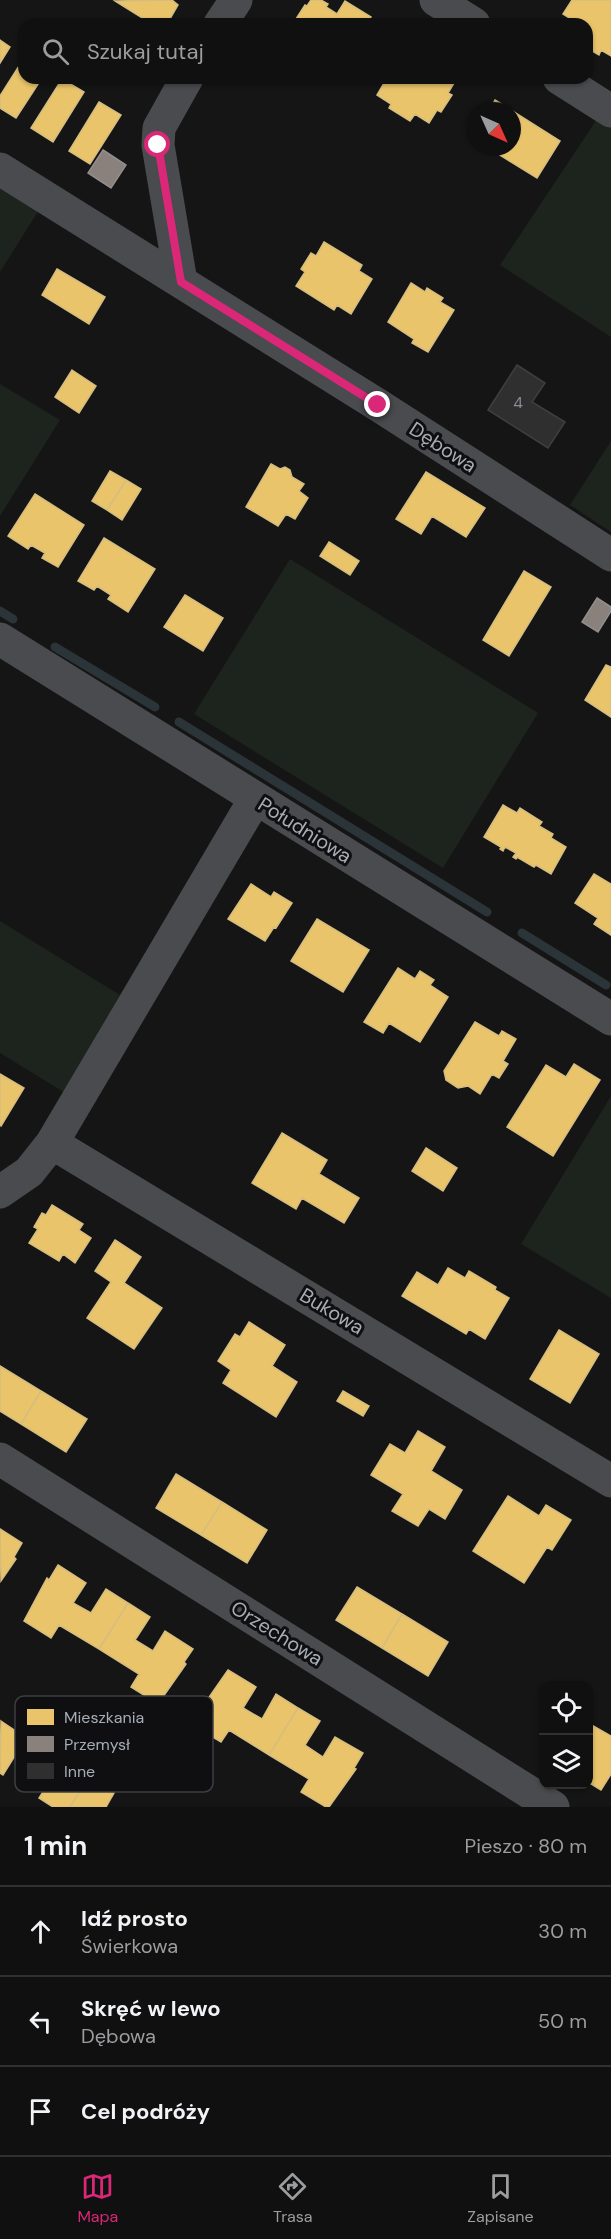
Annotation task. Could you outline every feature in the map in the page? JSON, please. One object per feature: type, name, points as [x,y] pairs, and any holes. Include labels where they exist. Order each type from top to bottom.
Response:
[{"type":"street","points":[[224,18],[236,0]]},
{"type":"street","points":[[436,0],[464,18]]},
{"type":"street","points":[[181,282],[158,145],[159,128],[184,84]]},
{"type":"street","points":[[568,84],[611,111]]},
{"type":"street","name":"Dębowa","points":[[0,169],[611,555]]},
{"type":"street","name":"Południowa","points":[[0,639],[611,1019]]},
{"type":"street","points":[[0,1190],[29,1172],[52,1143],[255,799]]},
{"type":"street","name":"Bukowa","points":[[52,1143],[611,1481]]},
{"type":"street","name":"Orzechowa","points":[[0,1459],[553,1807]]},
{"type":"shaded area","points":[[597,119],[611,128],[611,337],[500,265]]},
{"type":"shaded area","points":[[0,185],[39,210],[0,272]]},
{"type":"shaded area","points":[[0,384],[60,420],[0,516]]},
{"type":"shaded area","points":[[611,441],[611,532],[570,505]]},
{"type":"shaded area","points":[[290,559],[538,713],[443,868],[194,714]]},
{"type":"shaded area","points":[[0,921],[120,995],[65,1093],[0,1053]]},
{"type":"shaded area","points":[[611,1096],[611,1298],[521,1244]]},
{"type":"building: Mieszkania","points":[[172,0],[178,5],[170,18],[142,18],[115,1]]},
{"type":"building: Mieszkania","points":[[311,0],[321,0],[328,4],[326,7],[337,14],[345,1],[371,17],[297,18],[305,5],[307,6]]},
{"type":"building: Mieszkania","points":[[572,0],[611,0],[611,56],[601,50],[599,55],[593,52],[593,18],[569,18],[563,14]]},
{"type":"building: Mieszkania","points":[[0,40],[10,47],[0,63]]},
{"type":"building: Mieszkania","points":[[18,68],[18,84],[38,84],[16,118],[0,108],[0,96]]},
{"type":"building: Mieszkania","points":[[59,84],[70,84],[84,92],[53,142],[31,128]]},
{"type":"building: Mieszkania","points":[[383,84],[453,84],[448,93],[452,95],[441,112],[437,110],[429,123],[415,114],[410,121],[389,108],[391,104],[377,95]]},
{"type":"building: Mieszkania","points":[[99,102],[121,115],[90,164],[69,151]]},
{"type":"building: Mieszkania","points":[[521,116],[560,141],[537,178],[502,156],[521,156]]},
{"type":"building: Mieszkania","points":[[324,242],[362,265],[359,271],[372,279],[351,314],[337,305],[334,310],[296,286],[305,272],[301,269],[311,253],[316,256]]},
{"type":"building: Mieszkania","points":[[57,269],[105,297],[89,324],[42,295]]},
{"type":"building: Mieszkania","points":[[411,283],[425,292],[427,288],[443,298],[440,302],[454,310],[428,352],[412,343],[414,339],[388,322]]},
{"type":"building: Mieszkania","points":[[72,370],[96,386],[79,413],[55,397]]},
{"type":"building: Mieszkania","points":[[271,464],[280,469],[285,467],[290,470],[292,477],[304,484],[299,491],[308,498],[295,519],[286,514],[278,526],[246,507]]},
{"type":"building: Mieszkania","points":[[110,471],[126,480],[107,510],[92,501]]},
{"type":"building: Mieszkania","points":[[426,472],[485,508],[466,537],[432,516],[421,534],[396,519]]},
{"type":"building: Mieszkania","points":[[126,480],[141,489],[122,520],[107,510]]},
{"type":"building: Mieszkania","points":[[35,494],[84,525],[58,567],[42,558],[45,553],[31,545],[28,549],[8,536]]},
{"type":"building: Mieszkania","points":[[104,538],[155,569],[128,612],[108,599],[111,595],[97,586],[94,590],[78,581]]},
{"type":"building: Mieszkania","points":[[329,542],[359,561],[350,575],[320,556]]},
{"type":"building: Mieszkania","points":[[524,571],[551,587],[509,656],[483,640]]},
{"type":"building: Mieszkania","points":[[185,595],[223,618],[203,651],[164,627]]},
{"type":"building: Mieszkania","points":[[606,665],[611,667],[611,717],[585,700]]},
{"type":"building: Mieszkania","points":[[503,805],[517,813],[520,808],[542,822],[539,826],[553,834],[551,838],[566,847],[551,874],[536,865],[534,867],[517,857],[516,859],[513,857],[516,853],[505,847],[503,851],[501,847],[484,837]]},
{"type":"building: Mieszkania","points":[[594,874],[611,884],[611,935],[594,924],[598,918],[575,903]]},
{"type":"building: Mieszkania","points":[[251,884],[271,897],[274,892],[292,903],[265,941],[228,919]]},
{"type":"building: Mieszkania","points":[[317,919],[369,950],[343,992],[291,961]]},
{"type":"building: Mieszkania","points":[[398,968],[415,979],[420,971],[434,980],[430,985],[448,997],[420,1042],[389,1023],[383,1033],[364,1022]]},
{"type":"building: Mieszkania","points":[[475,1022],[499,1036],[502,1031],[516,1039],[503,1061],[508,1064],[499,1078],[492,1074],[480,1094],[468,1086],[458,1088],[446,1080],[444,1071]]},
{"type":"building: Mieszkania","points":[[574,1064],[600,1080],[553,1156],[507,1127],[546,1065],[566,1077]]},
{"type":"building: Mieszkania","points":[[0,1074],[24,1088],[1,1126],[0,1125]]},
{"type":"building: Mieszkania","points":[[282,1133],[327,1160],[319,1174],[359,1198],[344,1223],[302,1198],[296,1209],[252,1183]]},
{"type":"building: Mieszkania","points":[[426,1148],[457,1168],[443,1191],[412,1171]]},
{"type":"building: Mieszkania","points":[[52,1205],[83,1224],[79,1230],[91,1238],[75,1263],[63,1254],[59,1261],[29,1243],[38,1229],[34,1227],[42,1213],[46,1215]]},
{"type":"building: Mieszkania","points":[[115,1240],[141,1257],[124,1283],[162,1308],[134,1349],[87,1318],[111,1282],[95,1271]]},
{"type":"building: Mieszkania","points":[[448,1268],[465,1278],[469,1271],[496,1287],[495,1290],[509,1298],[485,1339],[469,1329],[466,1334],[402,1296],[417,1272],[438,1285]]},
{"type":"building: Mieszkania","points":[[249,1322],[285,1345],[272,1366],[297,1382],[276,1417],[223,1383],[231,1370],[218,1361],[235,1334],[240,1337]]},
{"type":"building: Mieszkania","points":[[559,1330],[599,1354],[570,1403],[530,1379]]},
{"type":"building: Mieszkania","points":[[0,1366],[41,1391],[21,1424],[0,1411]]},
{"type":"building: Mieszkania","points":[[41,1391],[87,1419],[66,1452],[21,1424]]},
{"type":"building: Mieszkania","points":[[343,1391],[369,1406],[363,1416],[337,1401]]},
{"type":"building: Mieszkania","points":[[418,1431],[445,1447],[431,1471],[462,1490],[445,1519],[429,1509],[418,1526],[392,1511],[403,1494],[371,1475],[390,1444],[405,1453]]},
{"type":"building: Mieszkania","points":[[176,1474],[222,1502],[201,1535],[156,1508]]},
{"type":"building: Mieszkania","points":[[508,1496],[539,1516],[546,1505],[571,1520],[552,1550],[547,1547],[524,1583],[473,1551]]},
{"type":"building: Mieszkania","points":[[222,1502],[267,1530],[247,1563],[201,1535]]},
{"type":"building: Mieszkania","points":[[0,1529],[22,1543],[14,1557],[16,1559],[1,1581]]},
{"type":"building: Mieszkania","points":[[58,1565],[86,1583],[73,1603],[91,1613],[106,1589],[128,1603],[99,1649],[59,1625],[51,1638],[24,1621],[47,1578],[49,1580]]},
{"type":"building: Mieszkania","points":[[357,1587],[402,1614],[382,1648],[336,1620]]},
{"type":"building: Mieszkania","points":[[128,1603],[150,1617],[135,1640],[153,1651],[165,1631],[193,1649],[184,1662],[186,1664],[164,1696],[145,1696],[131,1687],[139,1674],[99,1649]]},
{"type":"building: Mieszkania","points":[[402,1614],[448,1642],[428,1676],[382,1648]]},
{"type":"building: Mieszkania","points":[[228,1670],[256,1687],[243,1708],[262,1719],[276,1694],[298,1708],[269,1755],[229,1730],[221,1742],[213,1737],[213,1696],[210,1696]]},
{"type":"building: Mieszkania","points":[[298,1708],[320,1721],[305,1745],[323,1757],[335,1737],[363,1753],[354,1768],[356,1769],[329,1807],[301,1792],[309,1779],[269,1755]]},
{"type":"building: Mieszkania","points":[[1,1721],[15,1731],[15,1756],[3,1775],[0,1773]]},
{"type":"building: Mieszkania","points":[[593,1726],[611,1736],[611,1774],[601,1790],[593,1785]]},
{"type":"building: Mieszkania","points":[[43,1792],[80,1792],[70,1807],[53,1807],[39,1798]]},
{"type":"building: Mieszkania","points":[[80,1792],[114,1793],[106,1807],[70,1807]]},
{"type":"building: Przemysł","points":[[103,150],[126,165],[111,188],[88,173]]},
{"type":"building: Przemysł","points":[[597,598],[611,607],[611,611],[598,632],[582,622]]},
{"type":"building: Inne","points":[[517,365],[545,383],[532,402],[565,422],[548,448],[488,410]]},
{"type":"waterway","points":[[0,611],[13,619]]},
{"type":"waterway","points":[[55,647],[155,707]]},
{"type":"waterway","points":[[179,722],[487,912]]},
{"type":"waterway","points":[[522,933],[606,985]]},
{"type":"route","points":[[158,145],[181,282],[378,405]]}]
